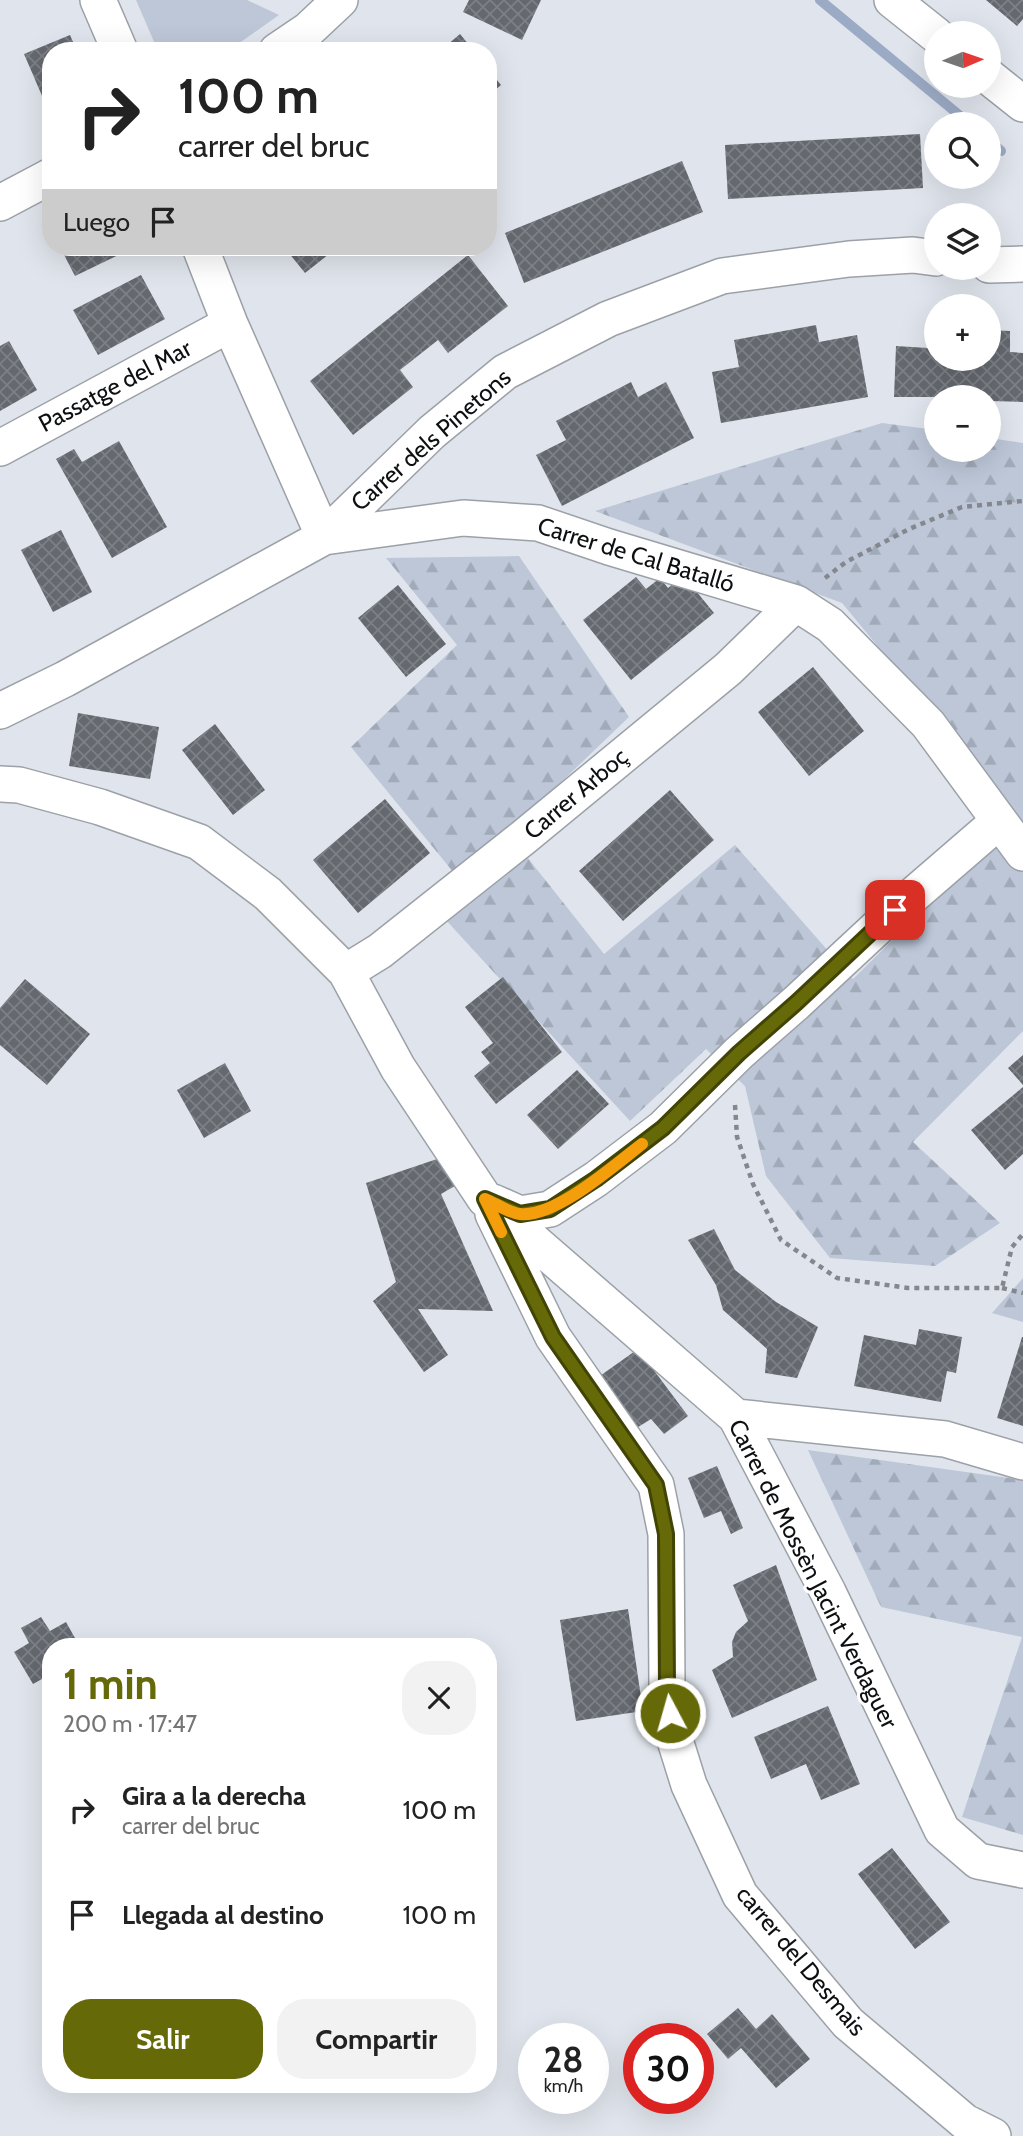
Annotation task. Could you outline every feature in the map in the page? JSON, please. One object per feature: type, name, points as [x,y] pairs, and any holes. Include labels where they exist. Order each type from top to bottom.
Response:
[{"type":"street","points":[[98,0],[116,42]]},
{"type":"street","points":[[290,42],[308,30],[340,0]]},
{"type":"street","points":[[892,0],[924,25]]},
{"type":"street","points":[[1001,87],[1023,104]]},
{"type":"street","points":[[0,203],[42,181]]},
{"type":"street","points":[[204,256],[230,324],[324,537]]},
{"type":"street","name":"Carrer dels Pinetons","points":[[0,711],[65,679],[324,537],[432,432],[505,372],[608,319],[722,276],[849,259],[924,256]]},
{"type":"street","points":[[1001,265],[1023,264]]},
{"type":"street","name":"Passatge del Mar","points":[[0,449],[230,324]]},
{"type":"street","name":"Carrer de Cal Batalló","points":[[324,537],[463,518],[538,523],[796,603],[830,625],[928,724],[1023,853]]},
{"type":"street","name":"Carrer Arboç","points":[[346,972],[380,951],[535,828],[728,669],[796,603]]},
{"type":"street","name":"Carrer de Mossèn Jacint Verdaguer","points":[[0,784],[19,785],[100,807],[199,842],[268,894],[346,972],[398,1068],[485,1199],[736,1417],[828,1592],[942,1830],[978,1861],[1023,1870]]},
{"type":"street","points":[[485,1199],[520,1214],[550,1209],[596,1179],[663,1128],[739,1053],[895,910],[999,821]]},
{"type":"street","name":"carrer del Desmais","points":[[485,1199],[553,1337],[656,1485],[666,1534],[667,1688],[674,1737],[689,1785],[740,1895],[848,2023],[965,2122],[993,2136]]},
{"type":"street","points":[[736,1417],[945,1439],[1023,1462]]},
{"type":"path","points":[[796,603],[846,562],[909,529],[962,507],[1023,501]]},
{"type":"path","points":[[739,1053],[734,1090],[737,1137],[753,1184],[781,1240],[837,1278],[908,1288],[1002,1288],[1023,1293]]},
{"type":"path","points":[[1002,1288],[1012,1247],[1023,1234]]},
{"type":"green space","points":[[136,0],[247,0],[279,15],[241,42],[154,42]]},
{"type":"green space","points":[[882,423],[924,428],[924,462],[1001,462],[1001,440],[1023,443],[1023,1031],[913,1142],[1000,1223],[935,1266],[830,1258],[766,1176],[745,1086],[706,1049],[630,1121],[445,919],[472,895],[351,747],[457,645],[386,558],[519,556],[629,717],[508,833],[604,954],[735,845],[853,979],[1018,816],[842,603],[595,511]]},
{"type":"green space","points":[[1023,1278],[1023,1322],[992,1313]]},
{"type":"green space","points":[[808,1450],[1023,1480],[1023,1835],[962,1817],[1022,1637],[881,1607]]},
{"type":"building","points":[[469,0],[541,0],[522,40],[463,12]]},
{"type":"building","points":[[986,0],[1023,0],[1023,19],[1017,26]]},
{"type":"building","points":[[460,34],[467,42],[451,42]]},
{"type":"building","points":[[70,35],[73,42],[53,42]]},
{"type":"building","points":[[42,47],[42,96],[24,54]]},
{"type":"building","points":[[920,134],[923,188],[728,199],[725,145]]},
{"type":"building","points":[[682,161],[703,212],[524,283],[505,233]]},
{"type":"building","points":[[65,256],[116,256],[75,276]]},
{"type":"building","points":[[291,256],[327,256],[305,273]]},
{"type":"building","points":[[467,256],[508,306],[448,353],[438,340],[400,370],[413,387],[353,435],[310,381]]},
{"type":"building","points":[[141,275],[165,319],[98,355],[73,310]]},
{"type":"building","points":[[816,325],[819,342],[857,335],[868,397],[721,423],[712,372],[739,367],[734,340]]},
{"type":"building","points":[[1001,331],[1010,331],[1010,352],[1023,353],[1023,402],[1001,401],[1001,385],[924,385],[924,397],[894,397],[896,346],[924,348],[924,371],[1001,371]]},
{"type":"building","points":[[9,341],[37,390],[0,411],[0,346]]},
{"type":"building","points":[[631,382],[638,397],[666,382],[694,438],[562,506],[536,455],[566,440],[556,421]]},
{"type":"building","points":[[119,441],[167,527],[112,558],[56,459],[74,449],[82,462]]},
{"type":"building","points":[[61,530],[92,592],[53,612],[21,550]]},
{"type":"building","points":[[683,575],[714,613],[631,680],[583,620],[636,577],[646,589],[660,578],[668,588]]},
{"type":"building","points":[[398,585],[446,644],[406,677],[358,618]]},
{"type":"building","points":[[813,667],[864,731],[809,776],[758,712]]},
{"type":"building","points":[[78,713],[159,727],[150,779],[69,766]]},
{"type":"building","points":[[215,724],[265,790],[233,815],[182,750]]},
{"type":"building","points":[[670,790],[714,840],[623,921],[579,871]]},
{"type":"building","points":[[385,799],[430,853],[358,913],[313,860]]},
{"type":"building","points":[[503,977],[562,1052],[496,1104],[474,1076],[490,1063],[481,1052],[493,1043],[465,1007]]},
{"type":"building","points":[[25,979],[90,1034],[47,1085],[0,1045],[0,1008]]},
{"type":"building","points":[[1023,1055],[1023,1085],[1008,1068]]},
{"type":"building","points":[[225,1063],[251,1111],[204,1138],[177,1090]]},
{"type":"building","points":[[577,1070],[609,1104],[558,1149],[527,1115]]},
{"type":"building","points":[[1023,1087],[1023,1154],[1005,1170],[971,1130]]},
{"type":"building","points":[[440,1158],[460,1183],[441,1194],[493,1311],[418,1309],[448,1355],[424,1372],[373,1301],[396,1282],[366,1183]]},
{"type":"building","points":[[714,1229],[735,1270],[776,1302],[818,1327],[797,1378],[765,1373],[767,1349],[723,1310],[716,1285],[688,1240]]},
{"type":"building","points":[[919,1329],[962,1337],[956,1373],[947,1371],[941,1402],[854,1386],[864,1335],[916,1345]]},
{"type":"building","points":[[1023,1337],[1023,1426],[997,1418]]},
{"type":"building","points":[[638,1349],[688,1416],[664,1434],[651,1419],[635,1429],[597,1378]]},
{"type":"building","points":[[717,1466],[743,1528],[731,1534],[721,1511],[704,1518],[688,1478]]},
{"type":"building","points":[[776,1565],[817,1680],[732,1718],[712,1670],[733,1657],[732,1642],[736,1632],[748,1621],[733,1585]]},
{"type":"building","points":[[628,1609],[643,1711],[576,1721],[560,1620]]},
{"type":"building","points":[[41,1617],[50,1631],[66,1622],[75,1638],[42,1638],[42,1679],[33,1684],[14,1652],[29,1643],[21,1628]]},
{"type":"building","points":[[828,1706],[860,1784],[821,1800],[806,1764],[771,1779],[754,1737]]},
{"type":"building","points":[[892,1848],[950,1922],[915,1949],[858,1874]]},
{"type":"building","points":[[738,2008],[756,2029],[772,2014],[810,2059],[776,2088],[741,2048],[728,2059],[714,2042],[714,2028]]},
{"type":"waterway","points":[[820,0],[955,112]]},
{"type":"slow traffic","points":[[501,1232],[485,1199],[520,1214],[550,1209],[642,1144]]},
{"type":"route","points":[[670,1713],[667,1688],[666,1534],[656,1485],[553,1337],[485,1199],[520,1214],[550,1209],[596,1179],[663,1128],[739,1053],[895,910]]}]
